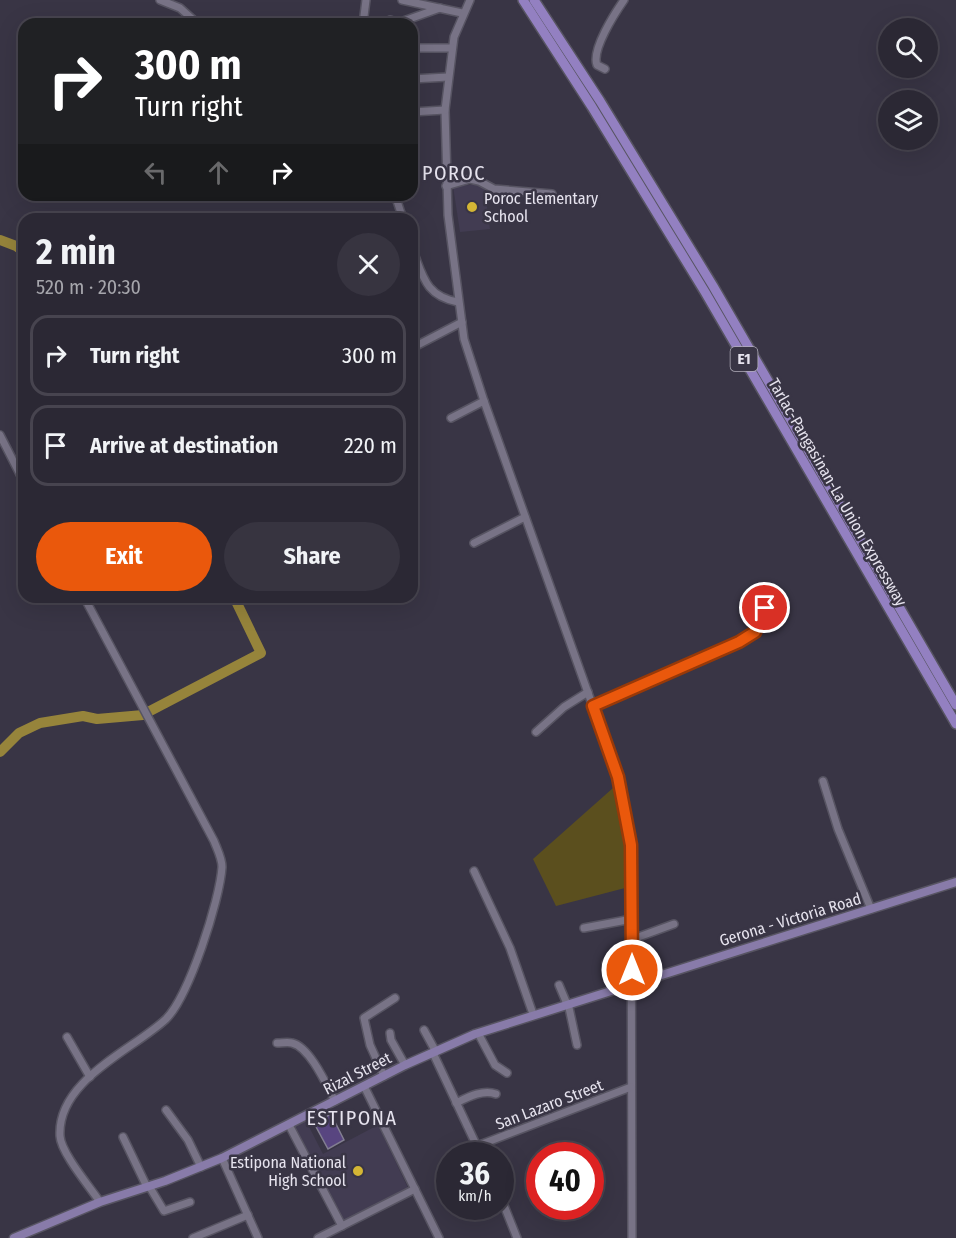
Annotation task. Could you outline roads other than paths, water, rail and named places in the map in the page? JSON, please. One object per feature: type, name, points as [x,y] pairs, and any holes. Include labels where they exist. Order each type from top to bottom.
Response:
[{"type":"highway","name":"Tarlac-Pangasinan-La Union Expressway","points":[[523,0],[592,107],[705,292],[956,724]]},
{"type":"highway","name":"Tarlac-Pangasinan-La Union Expressway","points":[[534,0],[600,101],[713,286],[956,705]]},
{"type":"main road","name":"Gerona - Victoria Road","points":[[633,984],[956,882]]},
{"type":"main road","name":"Rizal Street","points":[[100,1202],[222,1158],[405,1065],[478,1033],[633,984]]},
{"type":"main road","points":[[18,1237],[100,1202]]},
{"type":"street","points":[[160,0],[180,8],[191,18]]},
{"type":"street","points":[[364,18],[366,0]]},
{"type":"street","points":[[402,0],[462,13]]},
{"type":"street","points":[[470,0],[456,28],[445,110],[446,186],[458,302],[464,339],[484,401],[593,706],[623,797],[631,845],[633,939],[632,1238]]},
{"type":"street","points":[[605,69],[597,65],[595,60],[604,33],[624,0]]},
{"type":"street","points":[[413,18],[440,8]]},
{"type":"street","points":[[418,48],[452,48]]},
{"type":"street","points":[[418,80],[448,77]]},
{"type":"street","points":[[418,112],[445,110]]},
{"type":"street","points":[[446,186],[470,179],[494,189],[552,194]]},
{"type":"street","points":[[418,262],[429,288],[443,297],[458,302]]},
{"type":"street","points":[[418,345],[462,322]]},
{"type":"street","points":[[451,418],[484,401]]},
{"type":"street","points":[[0,435],[18,470]]},
{"type":"street","points":[[474,543],[525,517]]},
{"type":"street","points":[[87,603],[214,841],[222,864],[206,929],[187,987],[177,1006],[165,1020],[114,1056],[82,1083],[64,1113],[60,1138],[62,1145],[100,1202]]},
{"type":"street","points":[[593,706],[739,642],[755,632],[765,608]]},
{"type":"street","points":[[536,732],[564,707],[588,692]]},
{"type":"street","points":[[823,781],[837,829],[871,909]]},
{"type":"street","points":[[474,871],[510,948],[533,1014]]},
{"type":"street","points":[[584,928],[632,919]]},
{"type":"street","points":[[633,939],[674,924]]},
{"type":"street","points":[[606,963],[632,957]]},
{"type":"street","points":[[559,985],[567,1004],[577,1045]]},
{"type":"street","points":[[384,1076],[370,1045],[364,1018],[395,998]]},
{"type":"street","points":[[424,1030],[475,1142]]},
{"type":"street","points":[[390,1033],[391,1040],[405,1065]]},
{"type":"street","points":[[478,1033],[495,1065],[507,1073]]},
{"type":"street","points":[[67,1038],[90,1077]]},
{"type":"street","points":[[277,1043],[293,1043],[300,1048],[320,1073],[335,1101]]},
{"type":"street","points":[[364,1086],[439,1238]]},
{"type":"street","name":"San Lazaro Street","points":[[487,1142],[631,1087]]},
{"type":"street","points":[[456,1103],[477,1094],[490,1092],[496,1094]]},
{"type":"street","points":[[166,1110],[188,1140],[201,1167]]},
{"type":"street","points":[[290,1125],[342,1226]]},
{"type":"street","points":[[123,1137],[148,1186],[165,1211],[190,1202]]},
{"type":"street","points":[[222,1158],[258,1238]]},
{"type":"street","points":[[318,1238],[415,1189]]},
{"type":"street","points":[[193,1238],[248,1215]]},
{"type":"street","points":[[510,1220],[518,1238]]},
{"type":"waterway","points":[[0,240],[18,248]]},
{"type":"waterway","points":[[150,711],[261,653],[237,603]]},
{"type":"waterway","points":[[0,752],[19,733],[40,723],[83,716],[97,719],[143,715]]},
{"type":"place","name":"Poroc Elementary School","points":[[472,207]]},
{"type":"place","name":"Estipona National High School","points":[[358,1171]]},
{"type":"district","name":"POROC","points":[[454,173]]},
{"type":"district","name":"ESTIPONA","points":[[352,1118]]}]
